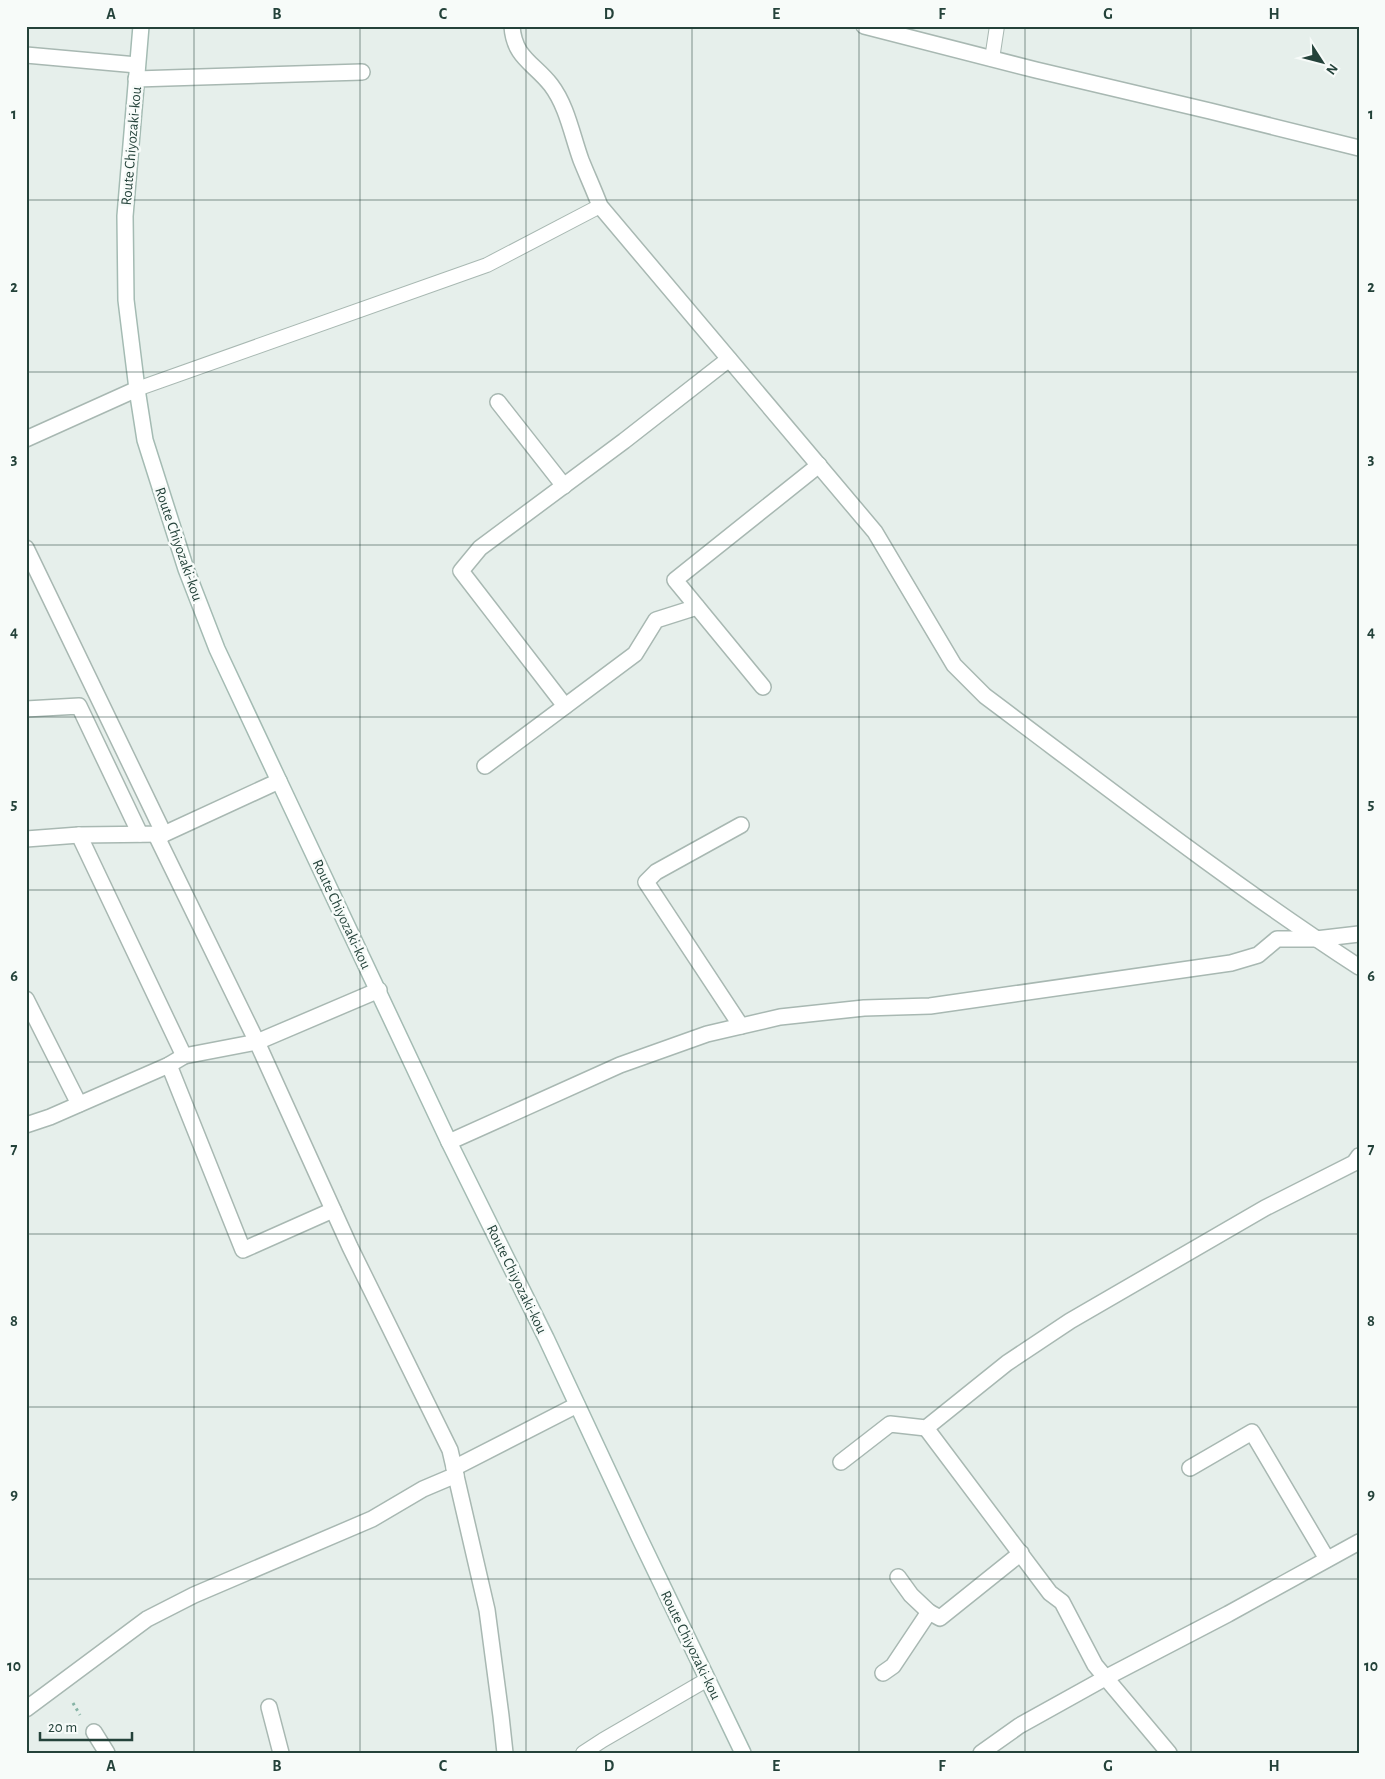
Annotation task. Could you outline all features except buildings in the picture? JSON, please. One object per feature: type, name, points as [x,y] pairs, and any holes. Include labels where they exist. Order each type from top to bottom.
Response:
[{"type":"street","name":"Route Chiyozaki-kou","points":[[141,26],[125,216],[126,300],[145,440],[186,569],[217,648],[279,781],[450,1142],[744,1753]]},
{"type":"street","points":[[512,26],[513,38],[523,57],[552,86],[563,108],[600,206],[875,532],[954,665],[985,696],[1203,858],[1316,939],[1359,967]]},
{"type":"street","points":[[864,26],[1359,148]]},
{"type":"street","points":[[26,55],[137,72],[362,72]]},
{"type":"street","points":[[565,706],[461,571],[480,548],[730,359]]},
{"type":"street","points":[[26,439],[137,389]]},
{"type":"street","points":[[498,402],[564,486]]},
{"type":"street","points":[[763,687],[674,580],[818,465]]},
{"type":"street","points":[[26,548],[153,835],[257,1042],[333,1210],[450,1450],[487,1610],[505,1753]]},
{"type":"street","points":[[484,766],[635,654],[656,620],[697,608]]},
{"type":"street","points":[[26,709],[79,706],[153,835]]},
{"type":"street","points":[[26,839],[79,835],[153,835],[279,781]]},
{"type":"street","points":[[741,825],[656,872],[646,882],[741,1026]]},
{"type":"street","points":[[79,835],[184,1056]]},
{"type":"street","points":[[450,1142],[620,1065],[708,1034],[741,1026],[780,1018],[864,1008],[940,1005],[1231,962],[1258,955],[1278,938],[1316,939],[1359,934]]},
{"type":"street","points":[[26,1125],[80,1104],[169,1065],[184,1056],[257,1042],[379,990]]},
{"type":"street","points":[[26,999],[80,1104]]},
{"type":"street","points":[[169,1065],[243,1250],[333,1210]]},
{"type":"street","points":[[841,1462],[890,1424],[926,1428],[1007,1363],[1070,1321],[1265,1208],[1354,1163],[1359,1156]]},
{"type":"street","points":[[26,1710],[147,1618],[194,1595],[372,1519],[577,1404]]},
{"type":"street","points":[[926,1428],[1050,1593],[1062,1602],[1095,1665],[1169,1753]]},
{"type":"street","points":[[1190,1468],[1252,1432],[1327,1559]]},
{"type":"street","points":[[981,1753],[1019,1726],[1359,1542]]},
{"type":"street","points":[[898,1577],[911,1595],[929,1612],[940,1618],[1021,1553]]},
{"type":"street","points":[[883,1673],[893,1666],[929,1612]]},
{"type":"street","points":[[269,1707],[281,1753]]},
{"type":"street","points":[[94,1732],[107,1753]]},
{"type":"lane","points":[[992,59],[997,26]]},
{"type":"lane","points":[[137,389],[487,265],[600,206]]},
{"type":"lane","points":[[583,1753],[708,1679]]},
{"type":"path","points":[[61,1682],[87,1728],[94,1732]]}]
